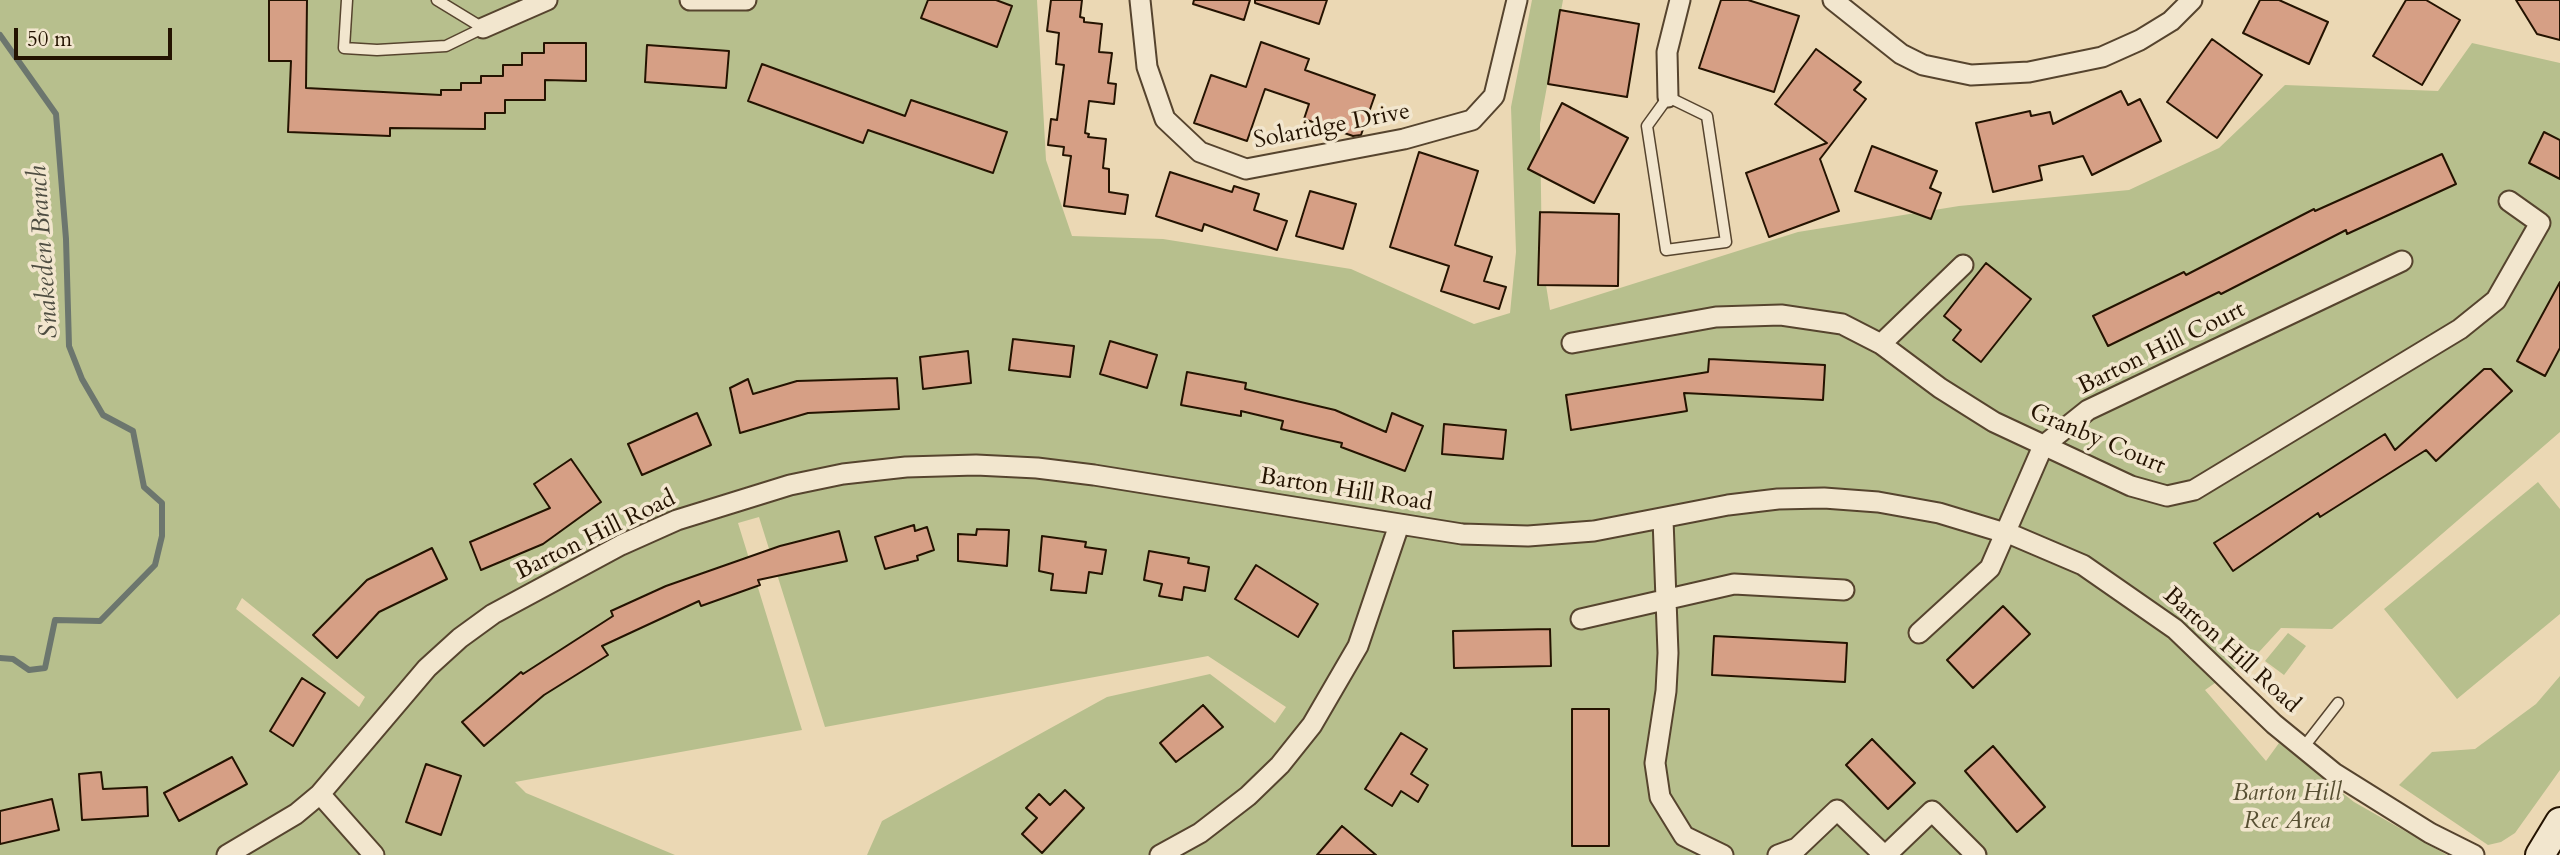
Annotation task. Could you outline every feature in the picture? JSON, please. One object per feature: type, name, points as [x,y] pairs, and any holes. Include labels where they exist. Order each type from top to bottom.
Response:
[{"type":"main road","points":[[2540,855],[2560,822]]},
{"type":"street","points":[[484,28],[547,0]]},
{"type":"street","points":[[690,0],[746,0]]},
{"type":"street","name":"Solaridge Drive","points":[[1140,0],[1147,67],[1165,119],[1200,152],[1247,169],[1404,139],[1472,120],[1494,96],[1517,0]]},
{"type":"street","points":[[1668,97],[1667,52],[1680,0]]},
{"type":"street","points":[[1833,0],[1901,54],[1923,65],[1971,75],[2029,72],[2102,57],[2140,40],[2171,21],[2192,0]]},
{"type":"street","name":"Granby Court","points":[[1572,343],[1716,317],[1781,315],[1842,324],[1881,344],[1940,388],[1994,422],[2131,486],[2167,496],[2194,489],[2459,329],[2496,300],[2540,223],[2509,201]]},
{"type":"street","name":"Barton Hill Court","points":[[1919,633],[1990,568],[2043,446],[2088,410],[2402,261]]},
{"type":"street","points":[[1881,344],[1963,265]]},
{"type":"street","name":"Barton Hill Road","points":[[227,855],[296,814],[320,794],[427,668],[460,638],[494,614],[621,545],[677,520],[790,485],[843,474],[906,467],[976,465],[1037,468],[1462,534],[1528,536],[1594,531],[1728,505],[1778,499],[1824,498],[1878,502],[1939,513],[2004,532],[2083,565],[2175,629],[2274,724],[2334,773],[2430,833],[2474,855]]},
{"type":"street","points":[[1663,519],[1667,597],[1666,691],[1655,763],[1660,797],[1684,836],[1723,855]]},
{"type":"street","points":[[1160,855],[1200,833],[1248,796],[1280,765],[1311,724],[1358,646],[1399,525]]},
{"type":"street","points":[[1581,619],[1667,597],[1734,584],[1844,590]]},
{"type":"street","points":[[320,794],[374,855]]},
{"type":"street","points":[[1778,855],[1797,848],[1837,810],[1885,855],[1932,811],[1976,855]]},
{"type":"lane","points":[[347,0],[344,48],[377,50],[446,46],[484,28]]},
{"type":"lane","points":[[437,0],[484,28]]},
{"type":"lane","points":[[1668,97],[1707,117],[1726,242],[1666,250],[1647,126],[1668,97]]},
{"type":"lane","points":[[2303,748],[2338,703]]},
{"type":"green space","name":"Barton Hill Rec Area","points":[[0,0],[1037,0],[1046,160],[1072,236],[1163,239],[1351,269],[1474,324],[1510,313],[1516,252],[1511,107],[1532,0],[1563,0],[1540,124],[1542,260],[1550,310],[1798,232],[1959,206],[2129,190],[2219,148],[2285,85],[2438,91],[2472,43],[2560,63],[2560,432],[2332,629],[2281,628],[2259,652],[2205,690],[2266,761],[2279,743],[2354,802],[2447,855],[867,855],[882,821],[1107,697],[1210,674],[1275,723],[1286,707],[1208,656],[825,727],[759,517],[738,523],[802,730],[515,782],[526,793],[675,855],[0,855]],"holes":[[[242,598],[365,697],[359,707],[236,609]]]},
{"type":"green space","points":[[2538,482],[2560,509],[2560,614],[2457,699],[2384,609]]},
{"type":"green space","points":[[2288,633],[2306,646],[2284,675],[2265,661]]},
{"type":"green space","points":[[2560,676],[2560,770],[2515,833],[2501,842],[2488,845],[2399,785],[2432,752],[2475,749],[2536,704]]},
{"type":"building","points":[[269,0],[307,0],[306,88],[441,95],[441,90],[461,90],[461,83],[481,83],[481,76],[503,76],[503,65],[522,65],[522,53],[544,53],[544,43],[586,43],[586,81],[545,80],[545,100],[505,100],[505,113],[485,113],[485,129],[390,128],[390,136],[288,132],[291,61],[269,61]]},
{"type":"building","points":[[928,0],[996,0],[1012,6],[997,47],[921,18]]},
{"type":"building","points":[[1051,0],[1082,0],[1080,17],[1084,18],[1084,22],[1102,24],[1099,52],[1112,53],[1108,83],[1116,84],[1114,104],[1089,101],[1085,133],[1089,134],[1088,137],[1106,139],[1103,168],[1109,169],[1109,192],[1128,195],[1125,214],[1064,206],[1071,156],[1063,155],[1064,147],[1048,145],[1051,119],[1057,120],[1064,65],[1056,64],[1059,33],[1047,31]]},
{"type":"building","points":[[1194,0],[1250,0],[1244,20],[1193,4]]},
{"type":"building","points":[[1255,0],[1327,0],[1319,24],[1255,3]]},
{"type":"building","points":[[1721,0],[1748,0],[1799,16],[1774,92],[1699,68]]},
{"type":"building","points":[[2260,0],[2279,0],[2328,22],[2309,64],[2243,33]]},
{"type":"building","points":[[2406,0],[2426,0],[2460,20],[2422,85],[2373,56]]},
{"type":"building","points":[[2516,0],[2560,0],[2560,40],[2537,34]]},
{"type":"building","points":[[1560,10],[1639,24],[1627,97],[1548,84]]},
{"type":"building","points":[[2212,39],[2262,75],[2217,138],[2167,102]]},
{"type":"building","points":[[1261,42],[1309,59],[1305,70],[1375,95],[1361,135],[1353,136],[1304,119],[1309,104],[1265,89],[1247,141],[1194,123],[1211,75],[1246,87]]},
{"type":"building","points":[[647,45],[729,51],[726,88],[645,82]]},
{"type":"building","points":[[1816,49],[1861,82],[1854,90],[1866,99],[1820,159],[1839,211],[1769,237],[1746,173],[1827,143],[1775,104]]},
{"type":"building","points":[[762,64],[905,116],[911,100],[1007,132],[993,173],[868,130],[863,143],[748,101]]},
{"type":"building","points":[[2121,91],[2128,105],[2140,99],[2161,141],[2092,175],[2083,156],[2039,166],[2042,180],[1993,192],[1976,123],[2030,111],[2031,116],[2050,112],[2053,124]]},
{"type":"building","points":[[1562,103],[1628,138],[1594,203],[1528,169]]},
{"type":"building","points":[[2544,132],[2560,140],[2560,179],[2529,163]]},
{"type":"building","points":[[1872,146],[1937,171],[1930,188],[1941,193],[1931,219],[1855,191]]},
{"type":"building","points":[[1419,152],[1478,171],[1455,245],[1492,257],[1484,281],[1506,287],[1499,309],[1441,291],[1449,266],[1390,247]]},
{"type":"building","points":[[2442,154],[2456,184],[2347,234],[2346,230],[2221,294],[2219,292],[2108,346],[2093,316],[2184,272],[2186,275],[2314,209],[2315,211]]},
{"type":"building","points":[[1170,172],[1232,192],[1234,186],[1259,194],[1254,210],[1287,221],[1277,250],[1204,224],[1202,231],[1156,216]]},
{"type":"building","points":[[1310,191],[1356,204],[1343,249],[1296,236]]},
{"type":"building","points":[[1540,212],[1619,214],[1618,286],[1538,285]]},
{"type":"building","points":[[1986,263],[2031,299],[1981,362],[1953,340],[1961,330],[1944,316]]},
{"type":"building","points":[[2560,282],[2560,348],[2545,376],[2517,361]]},
{"type":"building","points":[[1013,339],[1074,346],[1070,377],[1009,370]]},
{"type":"building","points":[[1110,341],[1157,355],[1147,388],[1100,374]]},
{"type":"building","points":[[968,351],[971,383],[923,389],[920,357]]},
{"type":"building","points":[[1709,359],[1825,365],[1823,400],[1684,393],[1687,411],[1571,430],[1566,395],[1708,372]]},
{"type":"building","points":[[2484,369],[2491,369],[2512,391],[2436,461],[2426,450],[2320,517],[2318,513],[2233,571],[2214,543],[2385,434],[2395,450]]},
{"type":"building","points":[[1187,372],[1246,383],[1245,389],[1335,410],[1386,432],[1392,413],[1423,426],[1405,471],[1341,447],[1342,443],[1281,429],[1283,421],[1241,411],[1241,416],[1181,405]]},
{"type":"building","points":[[897,378],[899,409],[808,413],[740,433],[730,388],[748,379],[753,394],[797,381]]},
{"type":"building","points":[[697,413],[711,445],[642,475],[628,444]]},
{"type":"building","points":[[1444,424],[1506,430],[1503,459],[1442,454]]},
{"type":"building","points":[[571,459],[601,502],[543,544],[481,570],[470,542],[550,508],[534,484]]},
{"type":"building","points":[[914,525],[915,531],[927,527],[934,550],[917,556],[918,560],[885,569],[875,537]]},
{"type":"building","points":[[977,529],[1009,530],[1007,566],[958,561],[958,534],[976,535]]},
{"type":"building","points":[[839,531],[847,561],[758,580],[760,585],[701,606],[699,601],[602,646],[608,655],[544,695],[484,746],[462,722],[521,672],[523,674],[613,616],[611,611],[666,586],[780,546]]},
{"type":"building","points":[[1042,536],[1086,542],[1085,547],[1106,550],[1102,574],[1089,572],[1086,593],[1051,590],[1053,574],[1039,571]]},
{"type":"building","points":[[432,548],[447,579],[379,612],[337,658],[313,635],[367,580]]},
{"type":"building","points":[[1149,551],[1189,558],[1188,563],[1209,567],[1205,591],[1184,587],[1182,600],[1159,596],[1162,584],[1144,580]]},
{"type":"building","points":[[1256,565],[1318,604],[1298,637],[1235,599]]},
{"type":"building","points":[[2003,606],[2030,634],[1973,688],[1947,660]]},
{"type":"building","points":[[1550,629],[1551,666],[1454,668],[1453,631]]},
{"type":"building","points":[[1714,636],[1847,643],[1845,682],[1712,675]]},
{"type":"building","points":[[302,678],[325,693],[293,746],[270,731]]},
{"type":"building","points":[[1203,705],[1223,727],[1176,762],[1160,743]]},
{"type":"building","points":[[1572,709],[1609,709],[1609,846],[1572,846]]},
{"type":"building","points":[[1401,733],[1427,749],[1411,774],[1428,785],[1418,802],[1401,791],[1392,806],[1365,789]]},
{"type":"building","points":[[1872,739],[1915,783],[1888,809],[1846,765]]},
{"type":"building","points":[[1993,746],[2045,807],[2017,832],[1965,771]]},
{"type":"building","points":[[232,757],[247,784],[179,821],[164,793]]},
{"type":"building","points":[[426,764],[461,776],[441,835],[406,822]]},
{"type":"building","points":[[101,772],[103,789],[147,787],[148,816],[82,820],[79,774]]},
{"type":"building","points":[[1065,790],[1084,808],[1042,853],[1022,834],[1037,818],[1026,808],[1039,794],[1050,805]]},
{"type":"building","points":[[52,799],[59,830],[0,844],[0,811]]},
{"type":"building","points":[[1342,826],[1376,855],[1317,855]]},
{"type":"waterway","name":"Snakeden Branch","points":[[0,35],[56,114],[66,239],[69,346],[82,379],[103,415],[133,431],[144,487],[162,503],[162,536],[155,565],[100,621],[55,620],[45,668],[29,670],[13,659],[0,658]]}]
